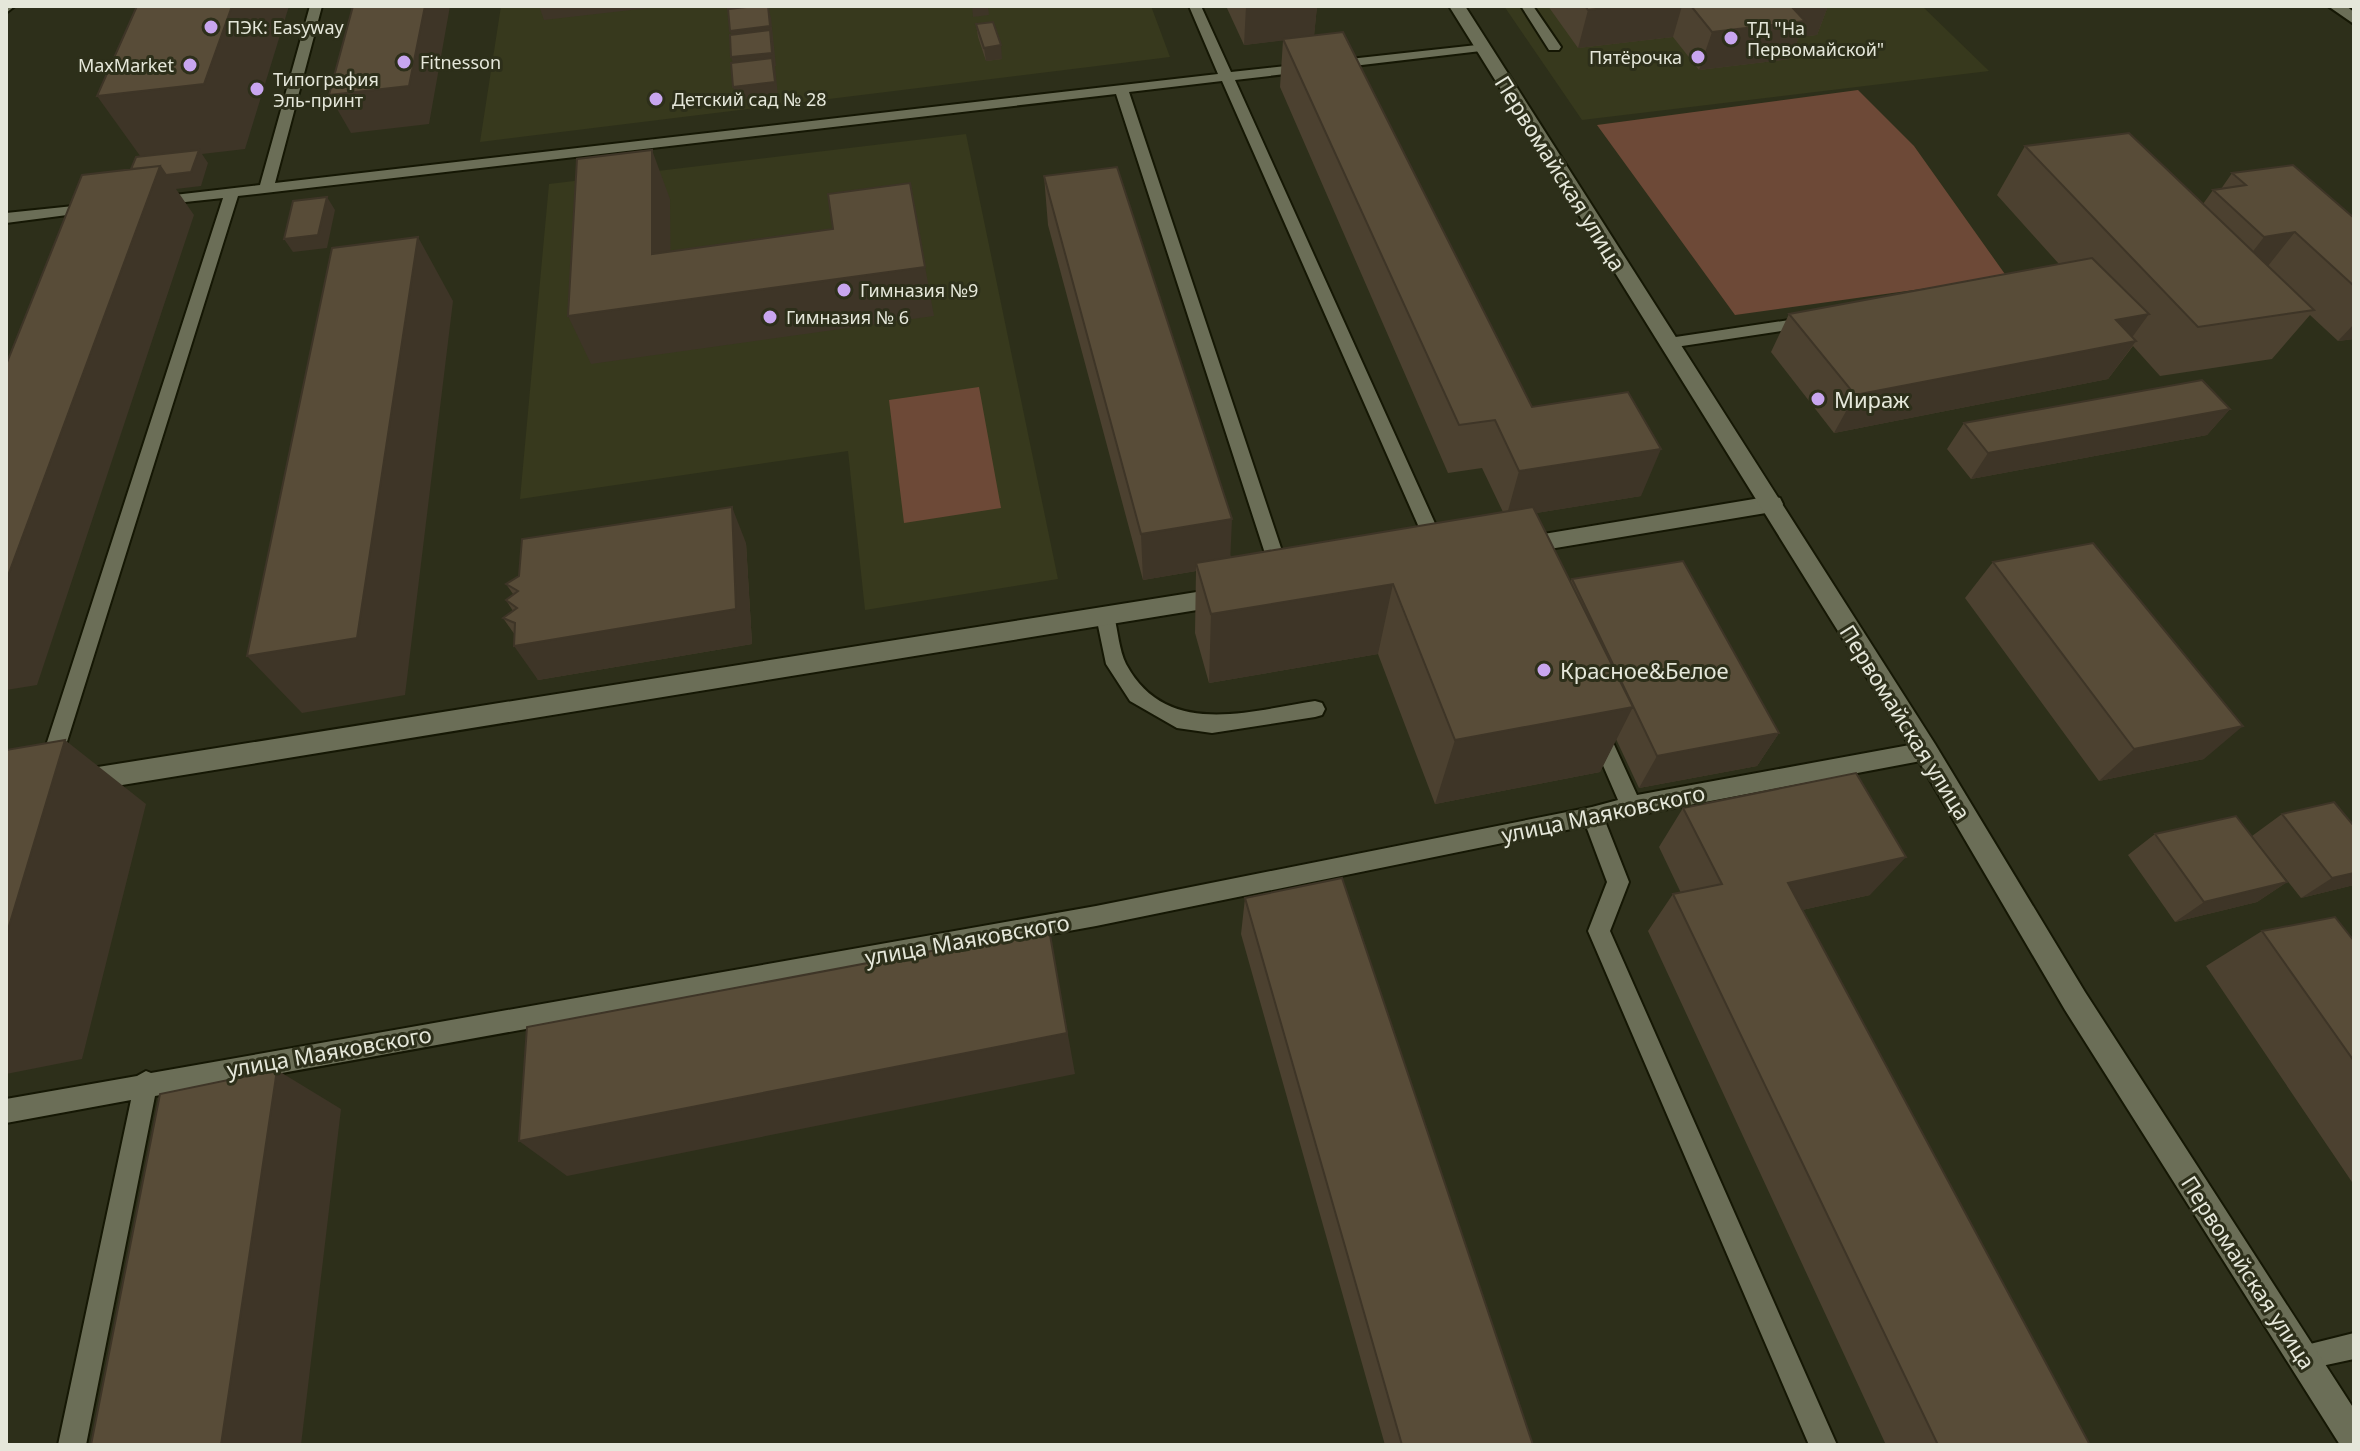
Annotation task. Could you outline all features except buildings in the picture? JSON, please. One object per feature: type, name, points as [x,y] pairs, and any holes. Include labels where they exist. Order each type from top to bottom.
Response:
[{"type":"street","name":"Первомайская улица","points":[[1457,6],[1926,751],[2075,1001],[2354,1438]]},
{"type":"street","points":[[2336,6],[2354,19]]},
{"type":"street","points":[[1513,552],[1772,504]]},
{"type":"street","points":[[1415,566],[1451,560]]},
{"type":"street","points":[[43,787],[1278,588]]},
{"type":"lane","points":[[266,188],[316,6]]},
{"type":"lane","points":[[1195,6],[1451,560]]},
{"type":"lane","points":[[1527,6],[1554,47]]},
{"type":"lane","points":[[137,203],[1481,47]]},
{"type":"lane","points":[[1121,88],[1278,588]]},
{"type":"lane","points":[[43,787],[232,192]]},
{"type":"lane","points":[[6,218],[106,207]]},
{"type":"lane","points":[[1669,343],[1829,319]]},
{"type":"lane","points":[[1105,616],[1116,664],[1137,695],[1158,710],[1184,722],[1212,725],[1315,709]]},
{"type":"lane","points":[[1592,719],[1631,805]]},
{"type":"lane","name":"улица Маяковского","points":[[6,1111],[146,1083],[1096,916],[1592,816],[1631,805],[1926,751]]},
{"type":"lane","points":[[1592,816],[1618,882],[1599,931],[1823,1445]]},
{"type":"lane","points":[[72,1445],[146,1083]]},
{"type":"lane","points":[[2303,1357],[2354,1346]]},
{"type":"shaded area","name":"Детский сад № 28","points":[[501,6],[1151,6],[1170,57],[480,142]]},
{"type":"shaded area","points":[[1504,6],[1922,6],[1989,71],[1582,120]]},
{"type":"shaded area","points":[[1858,90],[1914,146],[2007,277],[1735,315],[1597,125]]},
{"type":"shaded area","name":"Гимназия № 6","points":[[966,134],[1058,579],[865,610],[848,451],[520,499],[549,184]]},
{"type":"shaded area","points":[[979,387],[1001,508],[904,523],[889,400]]},
{"type":"place","name":"ПЭК: Easyway","points":[[211,27]]},
{"type":"place","name":"ТД \"На Первомайской\"","points":[[1731,38]]},
{"type":"place","name":"Пятёрочка","points":[[1698,57]]},
{"type":"place","name":"Fitnesson","points":[[404,62]]},
{"type":"place","name":"MaxMarket","points":[[190,65]]},
{"type":"place","name":"Типография Эль-принт","points":[[257,89]]},
{"type":"place","name":"Детский сад № 28","points":[[656,99]]},
{"type":"place","name":"Гимназия №9","points":[[844,290]]},
{"type":"place","name":"Гимназия № 6","points":[[770,317]]},
{"type":"place","name":"Мираж","points":[[1818,399]]},
{"type":"place","name":"Красное&Белое","points":[[1544,670]]}]
